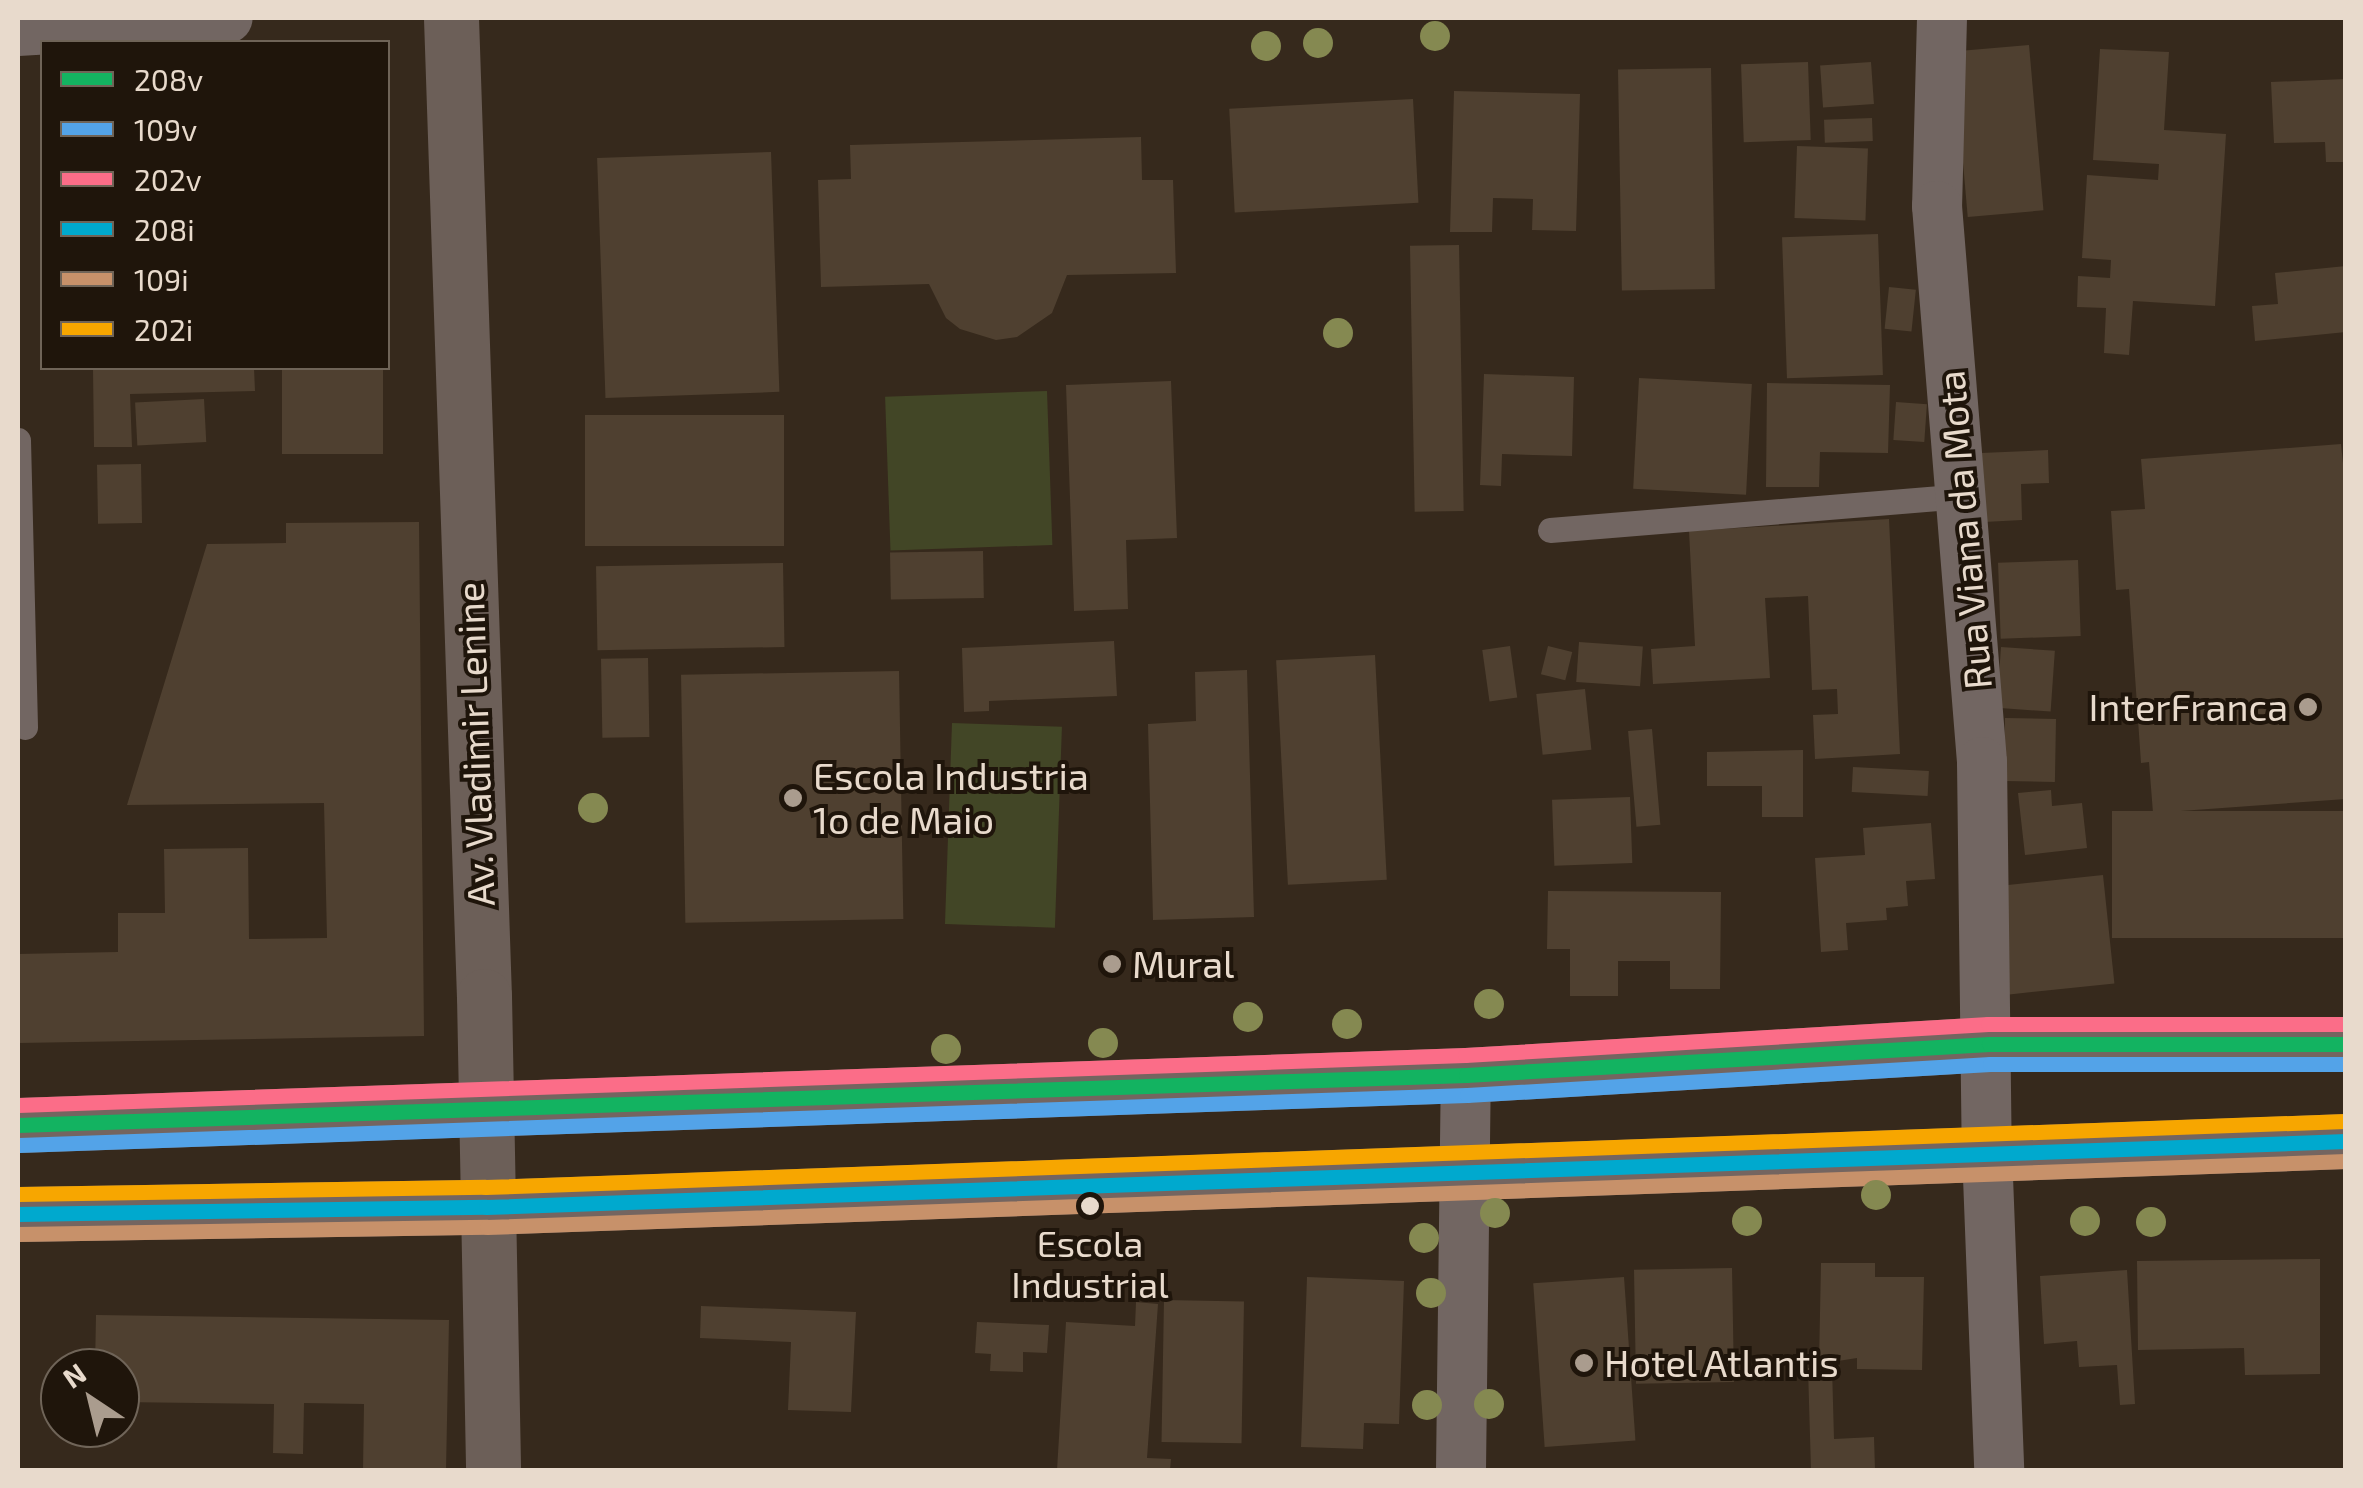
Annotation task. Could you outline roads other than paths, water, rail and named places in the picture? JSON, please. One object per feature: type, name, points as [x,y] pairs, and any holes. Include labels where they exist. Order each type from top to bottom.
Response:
[{"type":"main road","name":"Av. Vladimir Lenine","points":[[450,18],[493,1470]]},
{"type":"main road","points":[[18,1125],[1466,1075],[1989,1044],[2342,1044]]},
{"type":"main road","points":[[18,1214],[486,1207],[1988,1151],[2346,1142]]},
{"type":"street","points":[[18,31],[228,18]]},
{"type":"street","name":"Rua Viana da Mota","points":[[1942,18],[1937,206],[1982,762],[1998,1470]]},
{"type":"street","points":[[1461,1470],[1466,1075]]},
{"type":"lane","points":[[18,440],[25,728]]},
{"type":"lane","points":[[1550,530],[1962,496]]},
{"type":"place","name":"InterFranca","points":[[2308,707]]},
{"type":"place","name":"Escola Industria 1o de Maio","points":[[793,798]]},
{"type":"place","name":"Mural","points":[[1112,964]]},
{"type":"place","name":"Escola Industrial","points":[[1090,1206]]},
{"type":"place","name":"Hotel Atlantis","points":[[1584,1363]]}]
